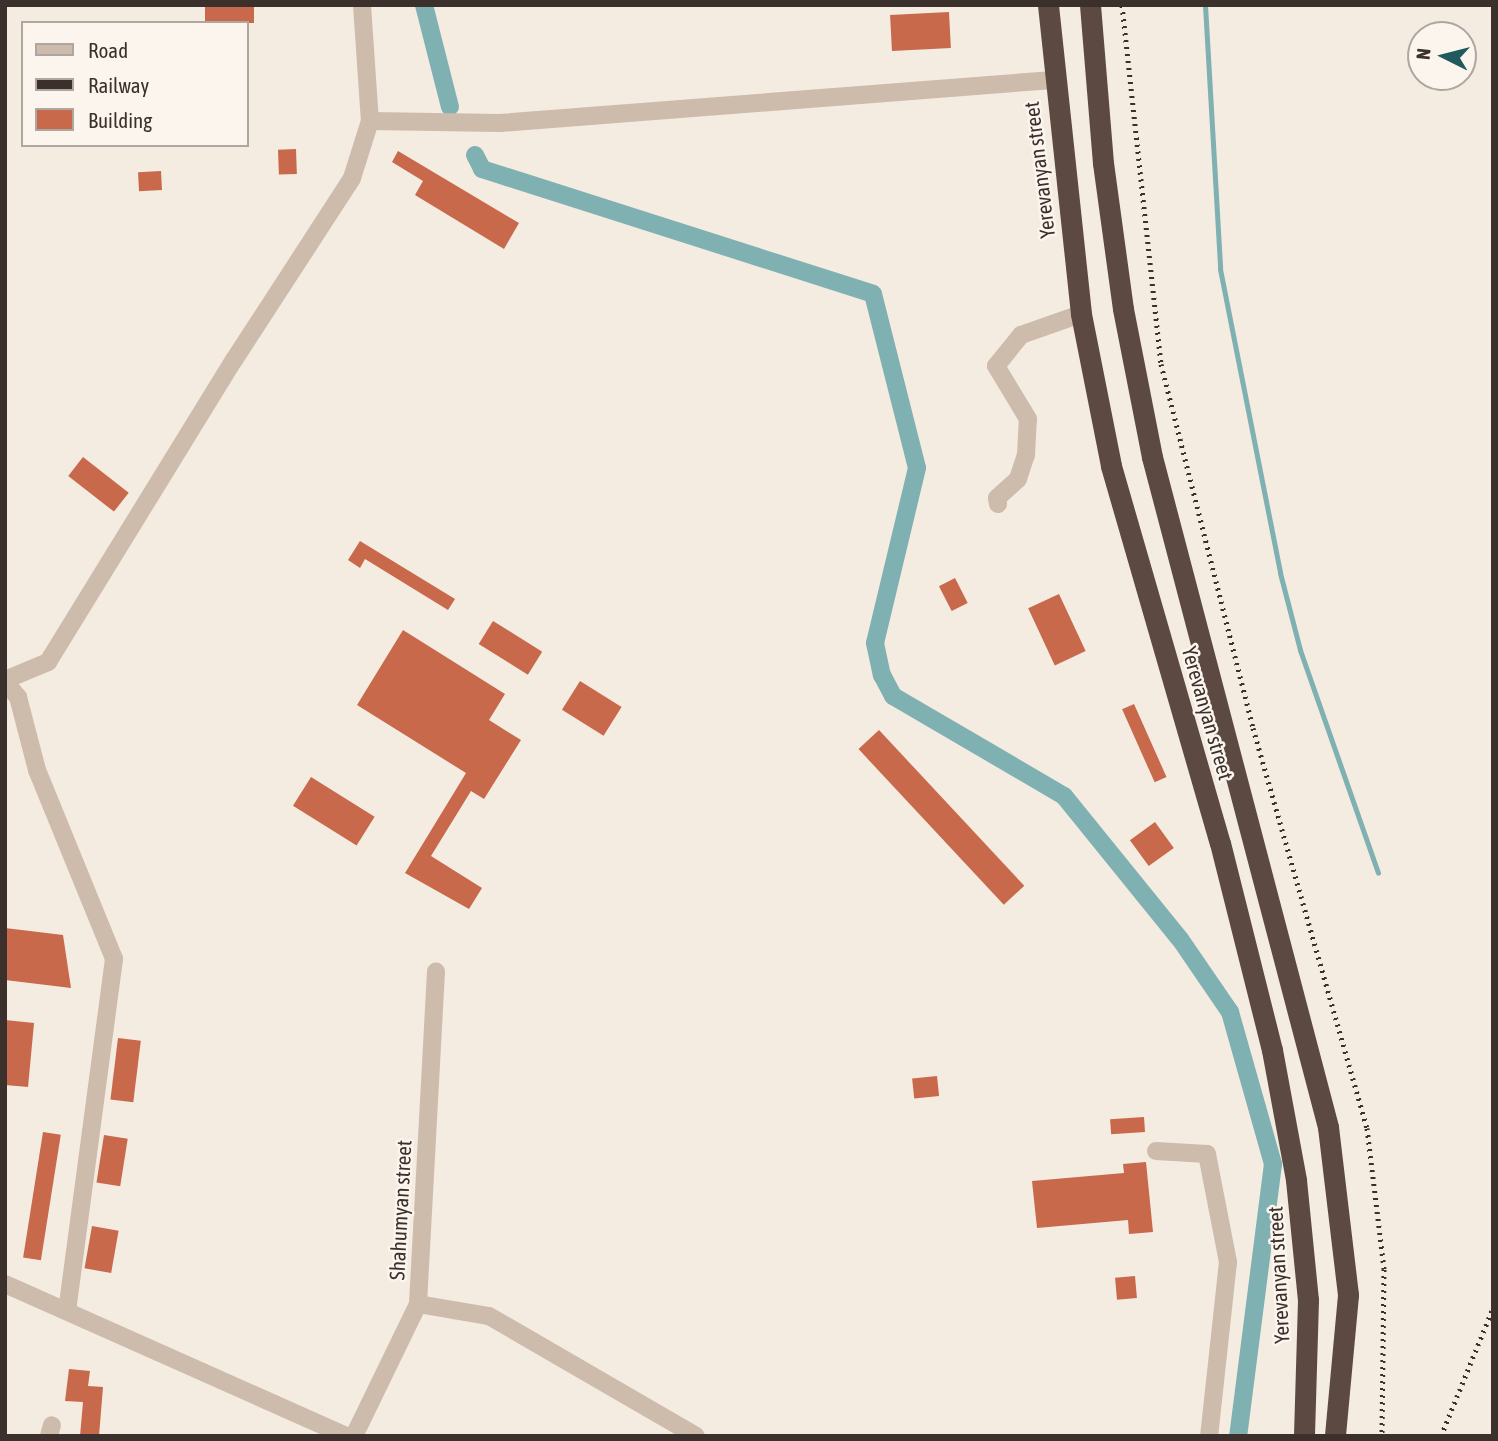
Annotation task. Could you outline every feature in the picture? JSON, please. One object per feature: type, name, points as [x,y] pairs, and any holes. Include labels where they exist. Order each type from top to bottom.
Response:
[{"type":"highway","name":"Yerevanyan street","points":[[1048,5],[1053,80],[1081,314],[1111,466],[1220,843],[1272,1050],[1296,1180],[1308,1300],[1304,1436]]},
{"type":"highway","name":"Yerevanyan street","points":[[1090,5],[1116,256],[1152,457],[1328,1127],[1348,1295],[1335,1436]]},
{"type":"street","points":[[67,1311],[114,959],[37,770],[18,697],[5,681],[48,662],[352,178],[370,121],[362,5]]},
{"type":"street","points":[[370,121],[500,123],[1053,80]]},
{"type":"street","points":[[998,504],[997,498],[1018,479],[1026,455],[1028,419],[996,366],[1021,335],[1081,314]]},
{"type":"street","name":"Shahumyan street","points":[[354,1436],[418,1304],[436,971]]},
{"type":"street","points":[[1156,1151],[1207,1154],[1228,1262],[1209,1436]]},
{"type":"street","points":[[5,1284],[347,1436]]},
{"type":"street","points":[[418,1304],[489,1316],[696,1436]]},
{"type":"building","points":[[205,5],[254,5],[254,23],[205,21]]},
{"type":"building","points":[[949,12],[951,48],[892,51],[890,15]]},
{"type":"building","points":[[296,149],[297,174],[279,175],[278,150]]},
{"type":"building","points":[[398,151],[519,223],[504,249],[415,195],[423,181],[392,162]]},
{"type":"building","points":[[161,171],[162,190],[139,191],[138,172]]},
{"type":"building","points":[[83,457],[129,493],[114,512],[68,476]]},
{"type":"building","points":[[360,541],[455,599],[448,610],[365,559],[360,568],[348,560]]},
{"type":"building","points":[[955,578],[968,603],[952,611],[939,586]]},
{"type":"building","points":[[1059,594],[1086,651],[1055,665],[1028,608]]},
{"type":"building","points":[[493,621],[542,652],[528,675],[479,644]]},
{"type":"building","points":[[403,630],[505,694],[489,720],[521,740],[484,799],[471,791],[431,856],[482,888],[469,909],[405,873],[466,773],[357,705]]},
{"type":"building","points":[[580,681],[622,707],[604,736],[562,710]]},
{"type":"building","points":[[1134,704],[1167,777],[1155,782],[1122,709]]},
{"type":"building","points":[[879,730],[1024,886],[1004,905],[859,749]]},
{"type":"building","points":[[311,777],[375,817],[357,846],[293,806]]},
{"type":"building","points":[[1155,822],[1174,848],[1149,866],[1130,840]]},
{"type":"building","points":[[5,928],[63,935],[71,988],[5,980]]},
{"type":"building","points":[[5,1020],[34,1023],[28,1087],[5,1085]]},
{"type":"building","points":[[118,1038],[141,1041],[133,1102],[110,1100]]},
{"type":"building","points":[[937,1076],[939,1096],[914,1099],[912,1079]]},
{"type":"building","points":[[1144,1117],[1145,1132],[1111,1134],[1110,1119]]},
{"type":"building","points":[[43,1132],[61,1135],[41,1260],[23,1257]]},
{"type":"building","points":[[104,1135],[128,1139],[120,1186],[96,1182]]},
{"type":"building","points":[[1146,1162],[1153,1232],[1129,1234],[1128,1220],[1037,1228],[1032,1181],[1124,1173],[1123,1164]]},
{"type":"building","points":[[92,1226],[119,1231],[111,1273],[85,1268]]},
{"type":"building","points":[[1135,1276],[1137,1298],[1117,1300],[1115,1278]]},
{"type":"building","points":[[69,1369],[90,1371],[88,1386],[103,1387],[99,1436],[80,1436],[83,1402],[65,1401]]},
{"type":"waterway","points":[[424,5],[450,107]]},
{"type":"waterway","points":[[1205,5],[1220,269],[1280,573],[1300,650],[1378,873]]},
{"type":"waterway","points":[[475,155],[482,169],[873,294],[917,468],[875,643],[882,675],[893,696],[1064,796],[1180,939],[1230,1012],[1273,1164],[1238,1436]]},
{"type":"railway","points":[[1122,5],[1161,364],[1253,728],[1367,1128],[1384,1269],[1382,1436]]},
{"type":"railway","points":[[1441,1436],[1493,1308]]}]
